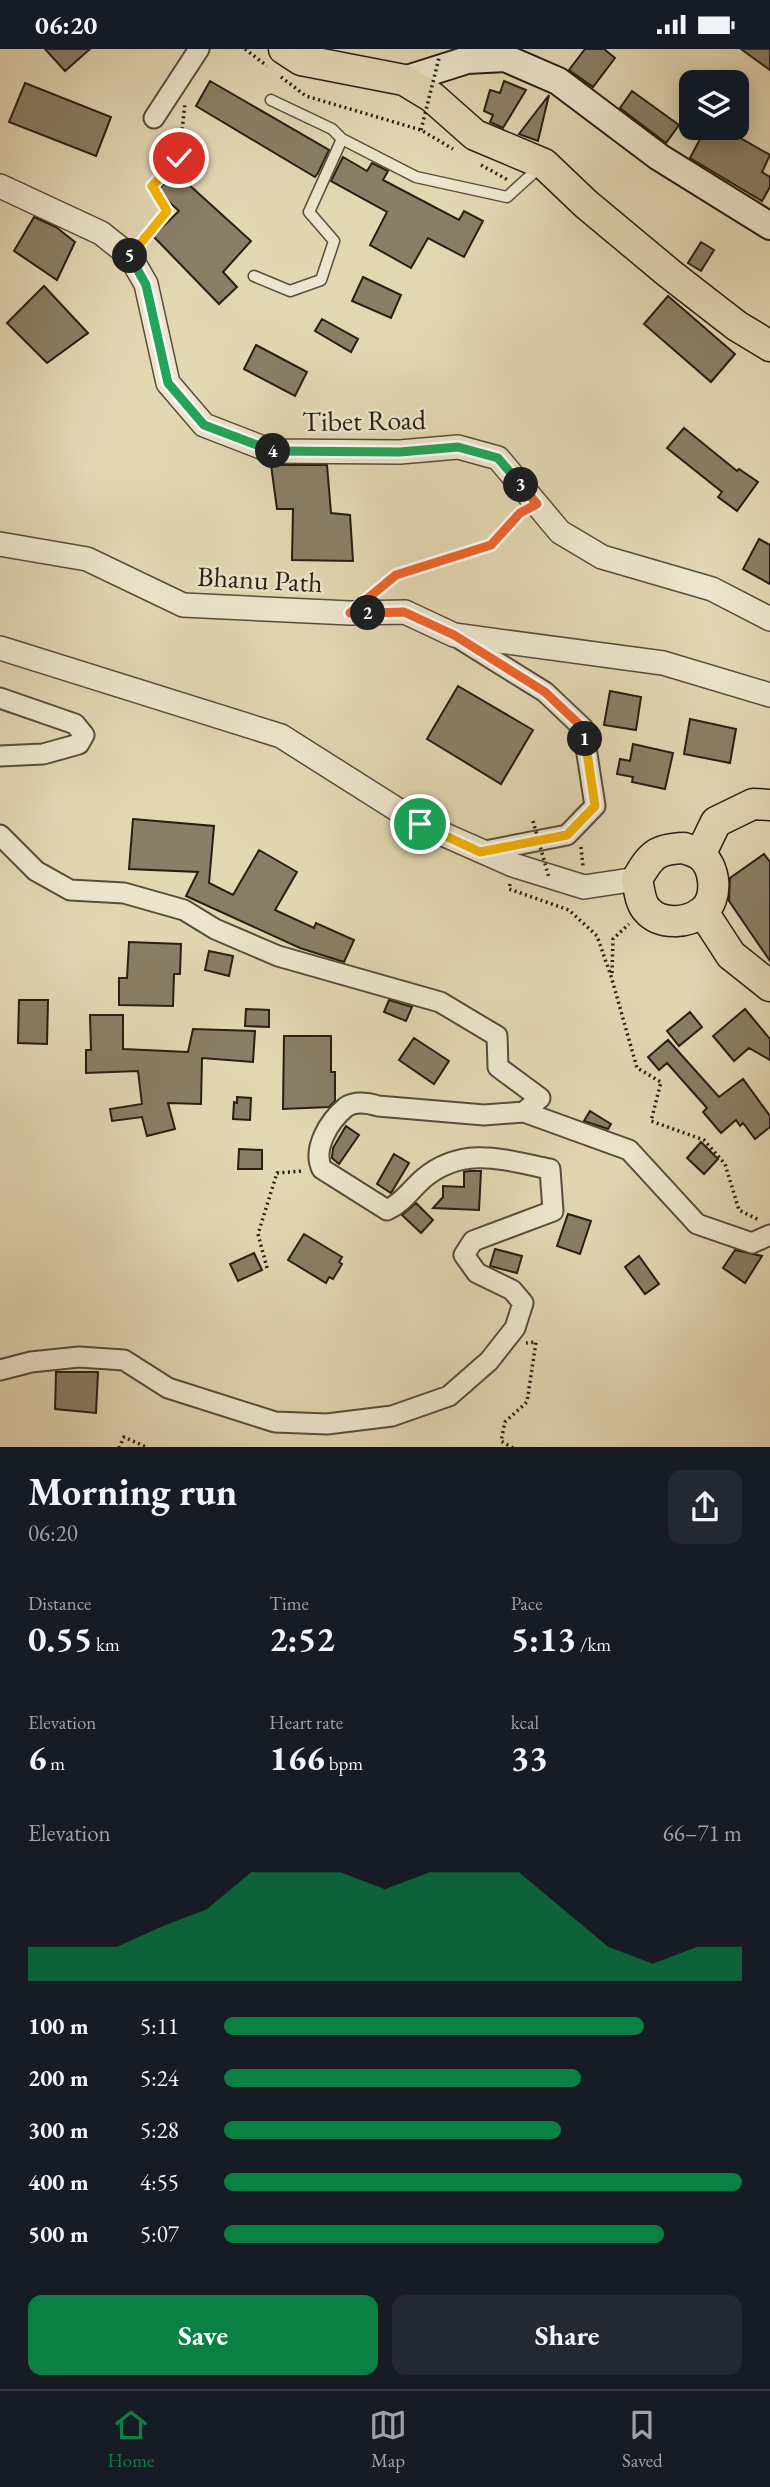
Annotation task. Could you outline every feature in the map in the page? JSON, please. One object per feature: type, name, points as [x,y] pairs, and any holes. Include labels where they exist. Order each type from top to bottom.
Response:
[{"type":"main road","points":[[284,49],[301,60],[404,80],[432,97],[475,135],[544,164],[586,204],[670,274],[737,326],[770,347]]},
{"type":"main road","points":[[404,80],[467,60],[505,58],[558,81],[659,157],[770,226]]},
{"type":"main road","points":[[700,855],[716,822],[753,804],[770,806]]},
{"type":"main road","points":[[684,848],[700,855],[709,866],[714,882],[711,898],[703,912],[674,922],[659,918],[646,909],[638,879],[648,861],[663,849],[684,848]]},
{"type":"main road","points":[[703,912],[731,955],[770,986]]},
{"type":"street","points":[[153,118],[199,49]]},
{"type":"street","name":"Tibet Road","points":[[0,186],[102,233],[130,256],[146,285],[168,383],[204,425],[271,451],[400,452],[458,447],[498,458],[560,532],[602,557],[712,589],[770,619]]},
{"type":"street","name":"Bhanu Path","points":[[0,544],[87,559],[183,605],[350,613],[404,612],[454,635],[663,663],[770,695]]},
{"type":"street","points":[[454,635],[545,692],[583,728],[595,806],[567,835],[480,852]]},
{"type":"street","points":[[0,648],[281,736],[420,824],[513,865],[584,887],[638,879]]},
{"type":"street","points":[[0,698],[75,724],[84,735],[79,744],[43,754],[0,756]]},
{"type":"street","points":[[0,835],[36,871],[70,890],[124,893],[184,910],[215,929],[278,957],[440,1002],[498,1036],[498,1067],[540,1098],[524,1111]]},
{"type":"street","points":[[731,955],[770,967]]},
{"type":"street","points":[[0,1370],[31,1362],[79,1357],[124,1360],[168,1388],[275,1422],[327,1424],[392,1416],[449,1396],[489,1361],[515,1328],[523,1303],[512,1290],[477,1273],[464,1255],[473,1241],[552,1210],[550,1169],[485,1156],[453,1161],[426,1177],[397,1206],[387,1210],[323,1170],[318,1161],[322,1139],[348,1106],[365,1102],[378,1106],[484,1115],[524,1111],[629,1150],[697,1224],[752,1243],[765,1228]]},
{"type":"lane","points":[[271,100],[332,129],[342,139],[416,177],[507,197],[544,164]]},
{"type":"lane","points":[[254,276],[290,291],[321,280],[334,241],[309,212],[342,139]]},
{"type":"path","points":[[245,49],[306,96],[421,130],[454,149]]},
{"type":"path","points":[[421,130],[439,58]]},
{"type":"path","points":[[130,256],[167,211],[152,186],[179,158],[185,102]]},
{"type":"path","points":[[475,161],[519,187]]},
{"type":"path","points":[[350,613],[396,575],[491,545],[520,513],[537,504]]},
{"type":"path","points":[[533,821],[549,878]]},
{"type":"path","points":[[567,835],[580,840],[584,887]]},
{"type":"path","points":[[513,865],[509,889],[569,910],[597,936],[637,1068],[661,1082],[651,1121],[704,1140],[725,1164],[739,1210],[765,1228]]},
{"type":"path","points":[[611,977],[613,939],[646,909]]},
{"type":"path","points":[[267,1268],[258,1234],[278,1173],[323,1170]]},
{"type":"path","points":[[513,1447],[501,1441],[505,1422],[527,1402],[536,1342],[514,1343],[515,1328]]},
{"type":"path","points":[[119,1447],[124,1437],[148,1447]]},
{"type":"building","points":[[45,49],[90,49],[65,71]]},
{"type":"building","points":[[585,49],[604,49],[615,58],[593,87],[569,70]]},
{"type":"building","points":[[741,49],[770,49],[770,70]]},
{"type":"building","points":[[210,81],[329,150],[315,177],[196,106]]},
{"type":"building","points":[[504,81],[526,90],[503,128],[490,122],[493,115],[484,111],[490,90],[500,93]]},
{"type":"building","points":[[25,83],[111,117],[96,156],[9,122]]},
{"type":"building","points":[[632,91],[679,125],[666,143],[620,108]]},
{"type":"building","points":[[549,95],[538,141],[519,134]]},
{"type":"building","points":[[700,140],[744,140],[770,155],[762,172],[770,177],[770,187],[762,201],[690,158]]},
{"type":"building","points":[[343,157],[367,171],[372,163],[388,171],[383,180],[459,220],[464,211],[483,221],[464,257],[428,238],[411,268],[370,245],[387,212],[331,181]]},
{"type":"building","points":[[175,172],[251,241],[223,272],[237,287],[219,304],[153,236],[179,211],[157,191]]},
{"type":"building","points":[[34,217],[56,227],[75,242],[57,280],[14,251]]},
{"type":"building","points":[[701,242],[714,250],[701,271],[688,263]]},
{"type":"building","points":[[363,277],[401,295],[391,318],[352,301]]},
{"type":"building","points":[[44,286],[88,333],[47,363],[7,323]]},
{"type":"building","points":[[668,296],[735,354],[711,382],[644,324]]},
{"type":"building","points":[[322,319],[358,339],[351,352],[315,331]]},
{"type":"building","points":[[256,345],[307,372],[295,396],[244,369]]},
{"type":"building","points":[[684,428],[737,471],[739,469],[758,482],[737,511],[718,497],[722,492],[667,448]]},
{"type":"building","points":[[271,465],[327,465],[331,513],[350,515],[353,561],[292,560],[293,509],[277,509]]},
{"type":"building","points":[[759,539],[770,545],[770,584],[743,569]]},
{"type":"building","points":[[458,686],[533,730],[501,784],[427,739]]},
{"type":"building","points":[[610,691],[641,697],[636,730],[604,725]]},
{"type":"building","points":[[690,719],[736,729],[730,763],[684,754]]},
{"type":"building","points":[[633,744],[673,753],[665,789],[632,782],[633,777],[617,774],[620,759],[630,761]]},
{"type":"building","points":[[133,819],[214,826],[209,883],[233,895],[259,850],[297,872],[275,910],[314,928],[316,923],[354,940],[344,962],[300,948],[186,896],[198,872],[129,869]]},
{"type":"building","points":[[764,854],[770,862],[770,961],[729,901],[730,878]]},
{"type":"building","points":[[129,942],[181,944],[180,974],[174,974],[173,1006],[119,1005],[119,978],[127,978]]},
{"type":"building","points":[[209,951],[233,956],[229,976],[205,970]]},
{"type":"building","points":[[19,1000],[48,1000],[47,1044],[18,1043]]},
{"type":"building","points":[[389,1000],[412,1007],[406,1021],[384,1012]]},
{"type":"building","points":[[246,1009],[269,1010],[269,1027],[245,1026]]},
{"type":"building","points":[[745,1009],[770,1039],[770,1060],[749,1048],[734,1061],[713,1036]]},
{"type":"building","points":[[690,1012],[702,1027],[679,1046],[667,1031]]},
{"type":"building","points":[[90,1015],[123,1015],[123,1049],[188,1052],[193,1029],[255,1031],[253,1062],[202,1058],[201,1104],[168,1103],[175,1129],[147,1136],[142,1117],[112,1121],[110,1109],[142,1104],[138,1071],[86,1073],[86,1050],[91,1050]]},
{"type":"building","points":[[284,1036],[331,1036],[331,1072],[335,1072],[335,1101],[329,1107],[283,1109]]},
{"type":"building","points":[[414,1038],[449,1061],[434,1084],[399,1060]]},
{"type":"building","points":[[668,1040],[719,1097],[743,1079],[770,1116],[770,1127],[755,1139],[743,1123],[740,1126],[736,1120],[721,1133],[703,1112],[707,1108],[667,1063],[659,1070],[648,1057]]},
{"type":"building","points":[[237,1097],[251,1098],[250,1120],[233,1119]]},
{"type":"building","points":[[590,1111],[611,1124],[608,1129],[584,1121]]},
{"type":"building","points":[[346,1126],[359,1135],[339,1164],[332,1158],[333,1148]]},
{"type":"building","points":[[701,1142],[718,1159],[704,1174],[687,1158]]},
{"type":"building","points":[[239,1149],[262,1150],[262,1169],[238,1169]]},
{"type":"building","points":[[394,1154],[409,1163],[391,1193],[377,1184]]},
{"type":"building","points":[[481,1171],[479,1210],[433,1208],[443,1197],[443,1186],[464,1187],[464,1172]]},
{"type":"building","points":[[416,1203],[433,1220],[421,1233],[402,1215]]},
{"type":"building","points":[[568,1214],[591,1221],[580,1254],[557,1246]]},
{"type":"building","points":[[304,1234],[342,1257],[339,1262],[342,1264],[333,1279],[329,1277],[326,1283],[288,1260]]},
{"type":"building","points":[[495,1249],[522,1256],[517,1273],[490,1266]]},
{"type":"building","points":[[735,1250],[762,1256],[745,1283],[723,1268]]},
{"type":"building","points":[[254,1253],[262,1270],[238,1281],[230,1264]]},
{"type":"building","points":[[639,1256],[659,1284],[645,1294],[625,1267]]},
{"type":"building","points":[[56,1372],[98,1372],[96,1413],[55,1409]]},
{"type":"route","points":[[179,158],[152,186],[167,211],[130,256],[146,285],[168,383],[204,425],[271,451],[400,452],[458,447],[498,458],[537,504],[520,513],[491,545],[396,575],[350,613],[404,612],[454,635],[545,692],[583,728],[595,806],[567,835],[480,852],[420,824]]}]
